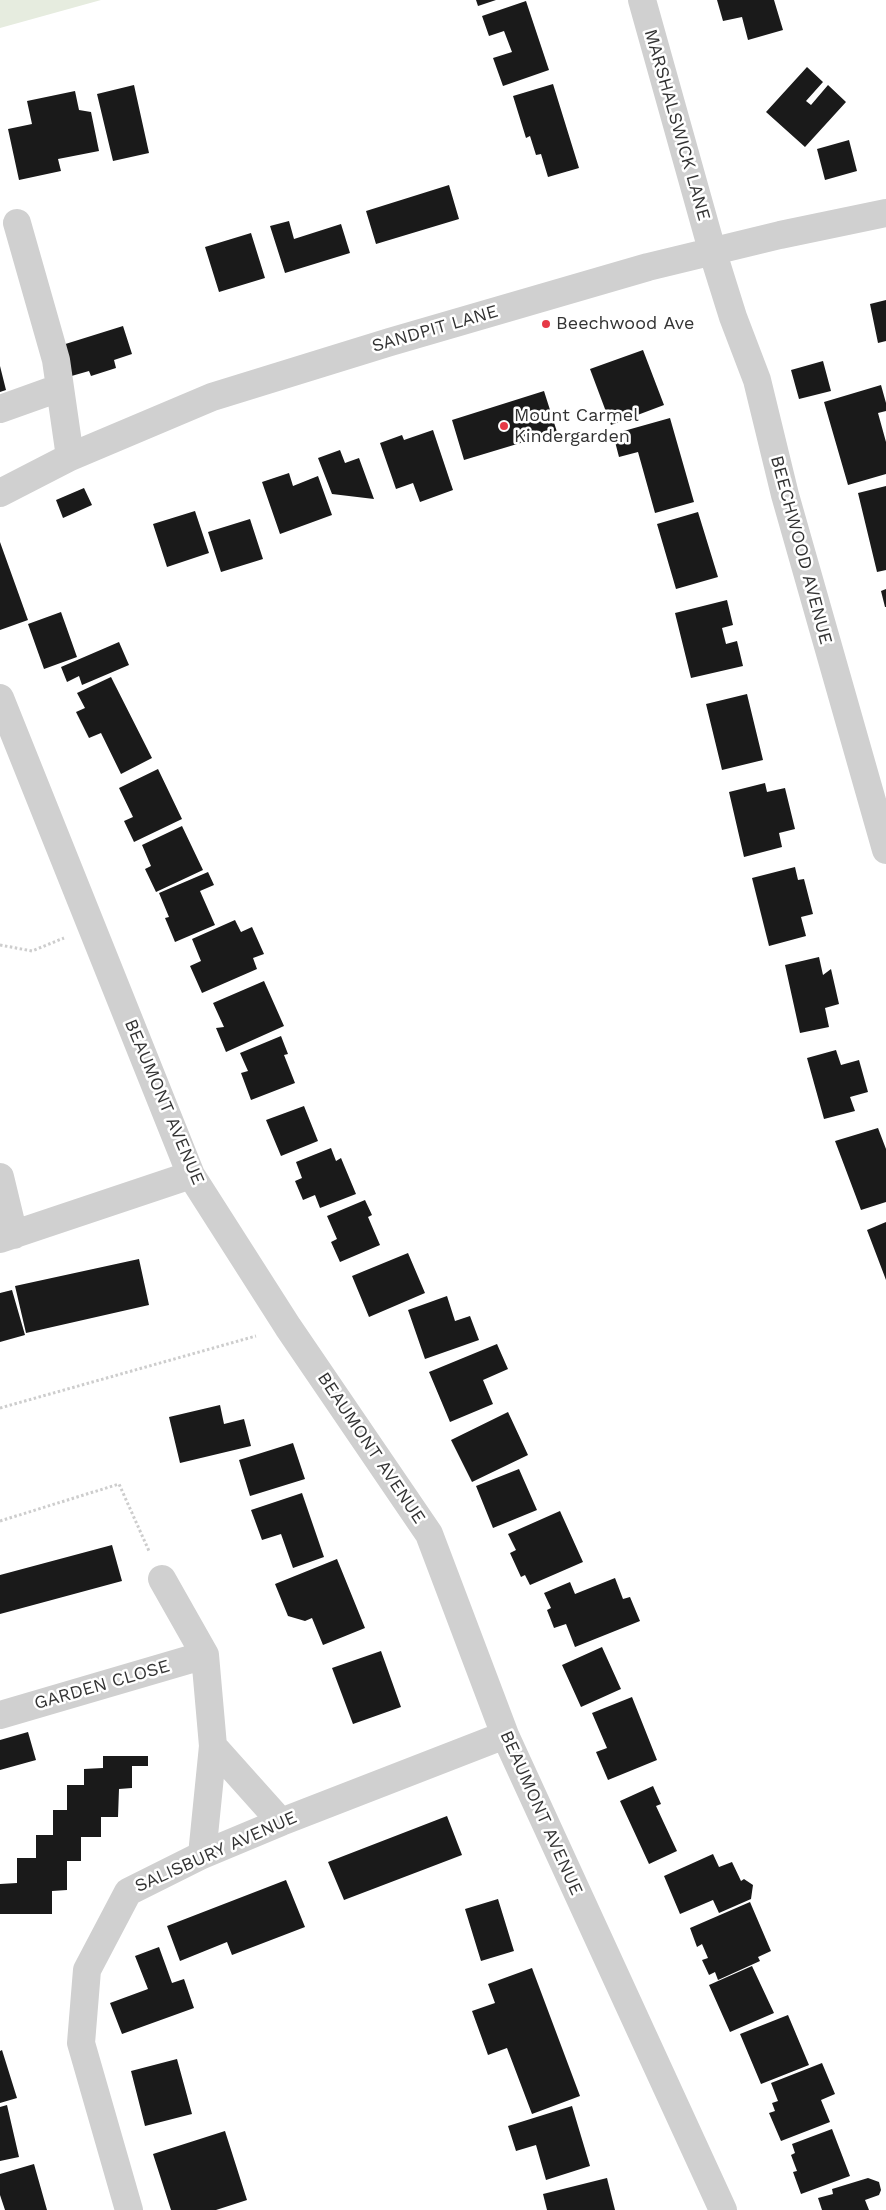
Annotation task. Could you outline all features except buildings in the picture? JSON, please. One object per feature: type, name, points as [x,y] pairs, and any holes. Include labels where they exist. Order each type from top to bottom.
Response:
[{"type":"street","name":"MARSHALSWICK LANE","points":[[642,0],[712,250]]},
{"type":"street","name":"SANDPIT LANE","points":[[0,494],[70,457],[212,397],[418,334],[712,250],[886,213]]},
{"type":"street","points":[[17,223],[56,360],[70,457]]},
{"type":"street","name":"BEECHWOOD AVENUE","points":[[712,250],[733,317],[757,380],[785,495],[880,806],[886,850]]},
{"type":"street","points":[[0,409],[60,388]]},
{"type":"street","name":"BEAUMONT AVENUE","points":[[0,698],[191,1175],[288,1327],[429,1534],[505,1735],[723,2210]]},
{"type":"street","points":[[0,1178],[7,1237],[191,1175]]},
{"type":"street","points":[[162,1579],[205,1655],[212,1746],[202,1855]]},
{"type":"street","name":"GARDEN CLOSE","points":[[0,1715],[205,1655]]},
{"type":"street","name":"SALISBURY AVENUE","points":[[129,2210],[81,2043],[87,1970],[128,1892],[202,1855],[281,1822],[505,1735]]},
{"type":"street","points":[[212,1746],[281,1822]]},
{"type":"path","points":[[0,945],[32,951],[92,926]]},
{"type":"path","points":[[0,1408],[288,1327]]},
{"type":"path","points":[[0,1521],[119,1484],[162,1579]]},
{"type":"shaded area","points":[[0,0],[101,0],[0,28]]},
{"type":"place","name":"Beechwood Ave","points":[[546,324]]},
{"type":"place","name":"Mount Carmel Kindergarden","points":[[504,426]]}]
